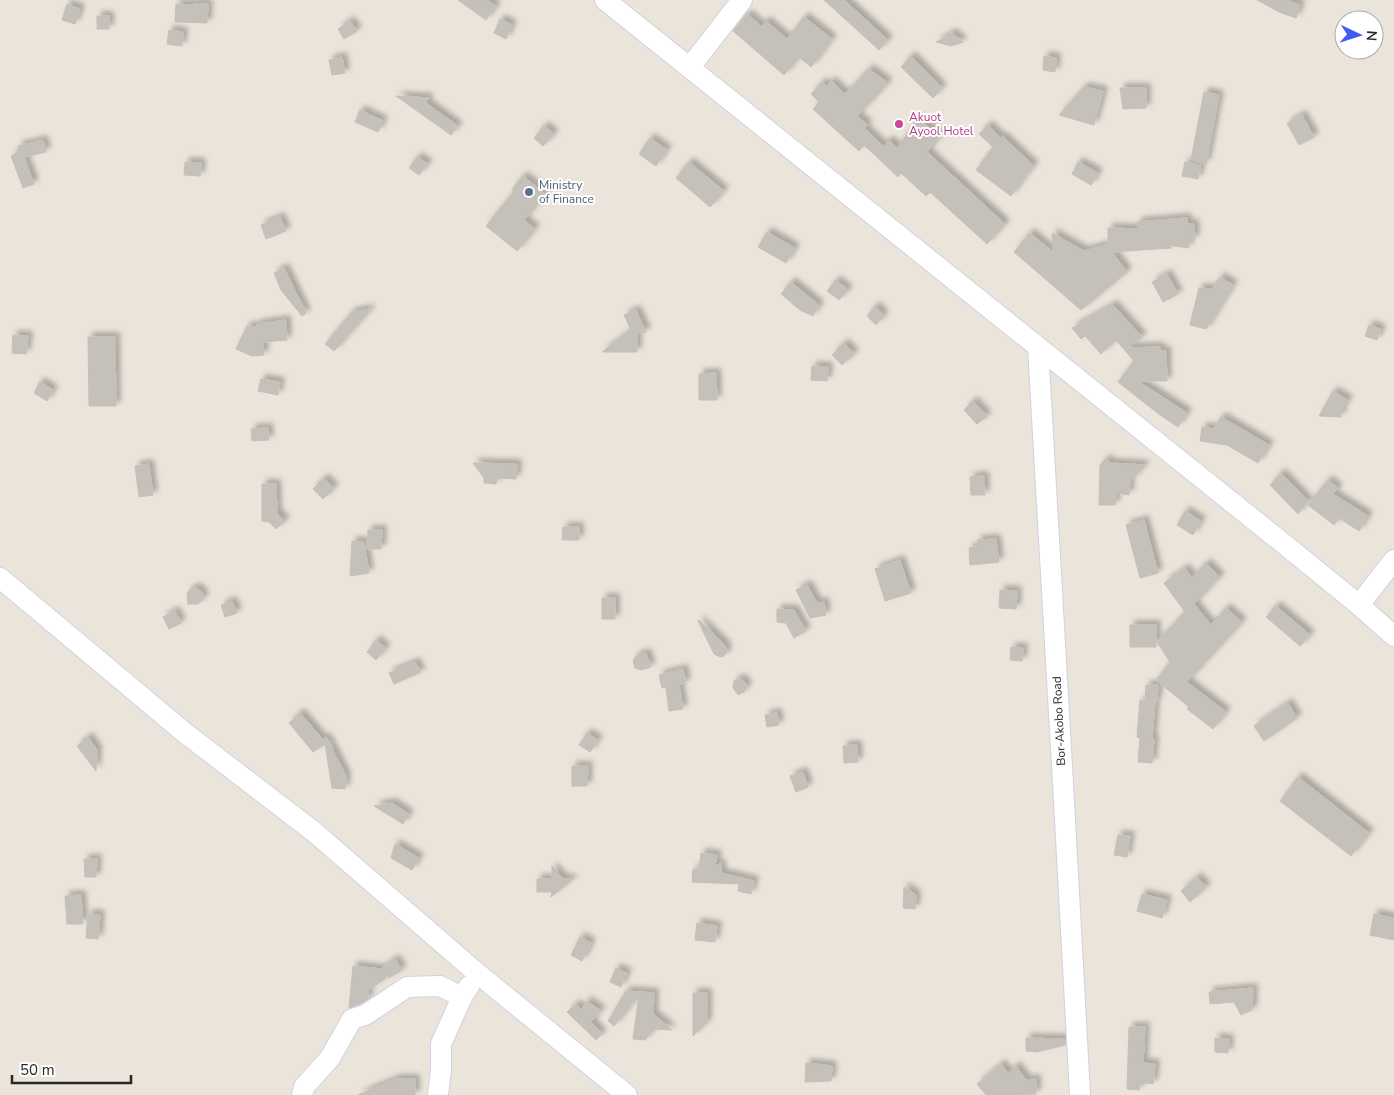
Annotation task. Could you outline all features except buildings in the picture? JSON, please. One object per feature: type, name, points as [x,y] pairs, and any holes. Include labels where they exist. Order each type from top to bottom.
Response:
[{"type":"street","points":[[605,0],[1284,544],[1394,636]]},
{"type":"street","points":[[690,67],[742,0]]},
{"type":"street","name":"Bor-Akobo Road","points":[[1038,347],[1080,1095]]},
{"type":"street","points":[[1359,605],[1394,560]]},
{"type":"street","points":[[0,578],[185,733],[314,831],[477,973],[627,1095]]},
{"type":"street","points":[[438,1095],[441,1044],[462,997],[477,973]]},
{"type":"street","points":[[302,1095],[304,1087],[330,1058],[352,1019],[365,1015],[406,987],[440,986],[462,997]]},
{"type":"place","name":"Akuot Ayool Hotel","points":[[899,124]]},
{"type":"place","name":"Ministry of Finance","points":[[529,192]]}]
